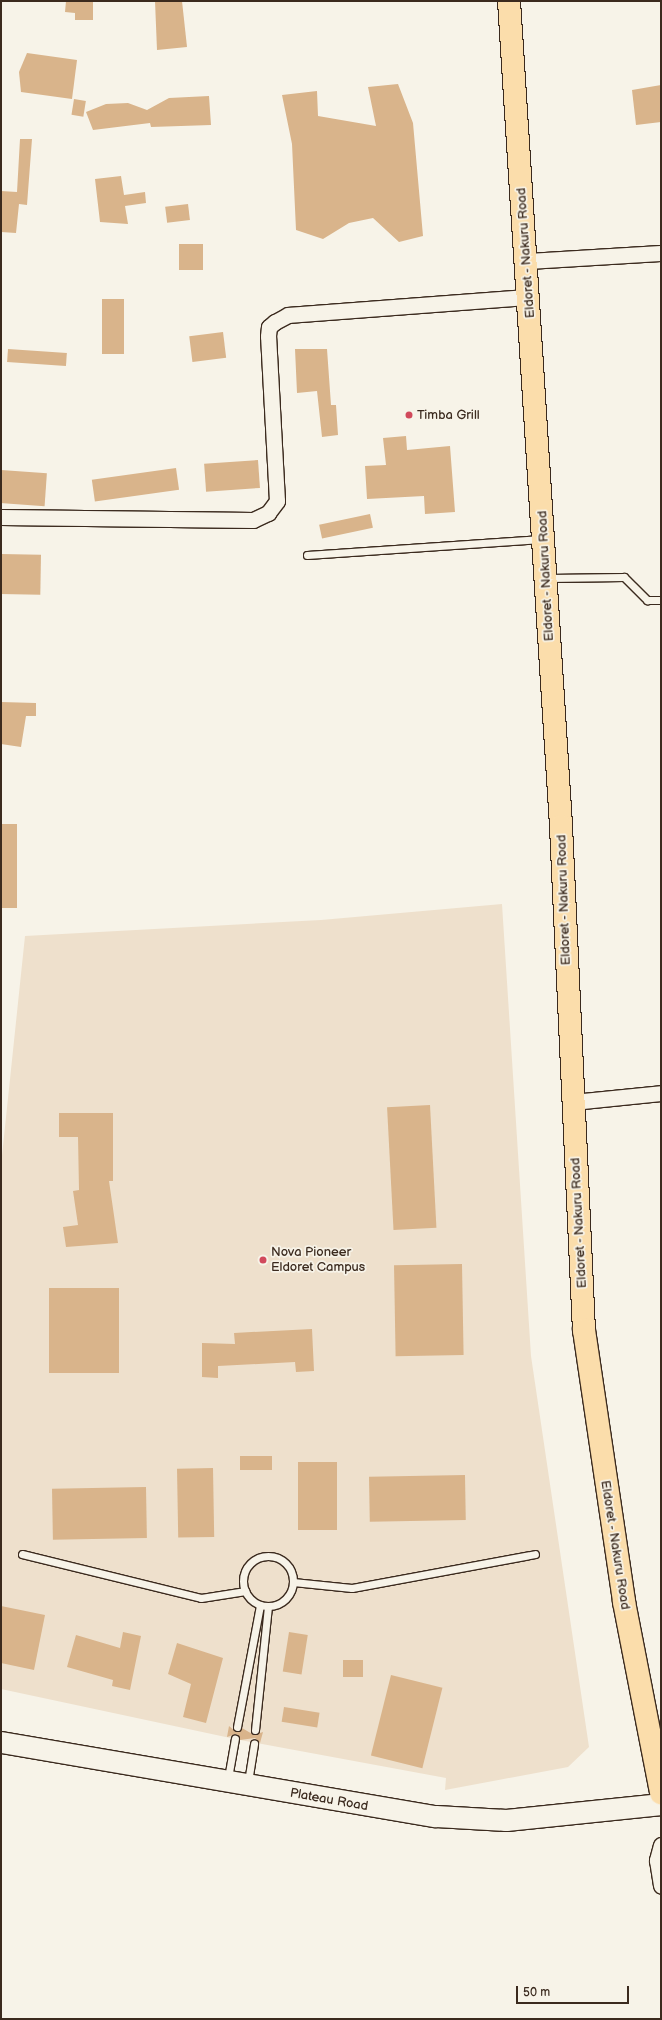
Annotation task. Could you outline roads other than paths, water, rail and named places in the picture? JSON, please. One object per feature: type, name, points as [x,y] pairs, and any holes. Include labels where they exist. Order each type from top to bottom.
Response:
[{"type":"highway","name":"Eldoret - Nakuru Road","points":[[509,1],[544,539],[584,1330],[595,1418],[632,1649],[661,1793]]},
{"type":"street","points":[[527,261],[661,253]]},
{"type":"street","points":[[1,517],[253,520],[268,513],[277,501],[268,336],[269,327],[275,322],[288,316],[529,297]]},
{"type":"street","points":[[573,1102],[661,1093]]},
{"type":"street","name":"Plateau Road","points":[[1,1742],[373,1807],[459,1817],[506,1820],[661,1804]]},
{"type":"street","points":[[661,1845],[657,1860],[661,1886]]},
{"type":"lane","points":[[307,555],[544,539]]},
{"type":"lane","points":[[546,578],[610,574],[624,577],[647,600],[661,600]]},
{"type":"lane","points":[[22,1554],[201,1598],[244,1591]]},
{"type":"lane","points":[[293,1582],[352,1588],[536,1554]]},
{"type":"lane","points":[[266,1556],[283,1561],[293,1582],[287,1598],[268,1607],[260,1605],[244,1591],[245,1570],[250,1563],[266,1556]]},
{"type":"lane","points":[[237,1727],[260,1605]]},
{"type":"lane","points":[[255,1730],[268,1607]]},
{"type":"lane","points":[[235,1739],[237,1784]]},
{"type":"lane","points":[[237,1784],[254,1743]]},
{"type":"place","name":"Timba Grill","points":[[409,415]]},
{"type":"place","name":"Nova Pioneer Eldoret Campus","points":[[263,1260]]}]
